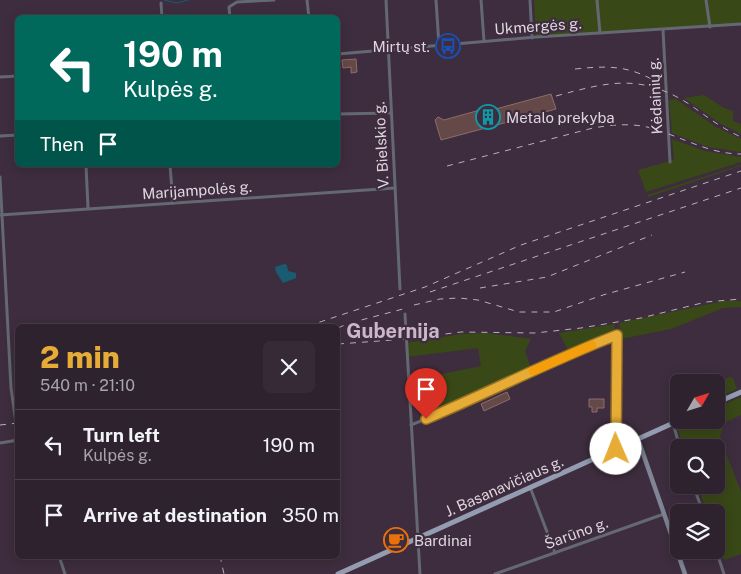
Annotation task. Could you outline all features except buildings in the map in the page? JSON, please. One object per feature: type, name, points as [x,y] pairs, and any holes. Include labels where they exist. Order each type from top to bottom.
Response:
[{"type":"main road","points":[[725,399],[741,392]]},
{"type":"main road","name":"J. Basanavičiaus g.","points":[[338,574],[670,425]]},
{"type":"main road","points":[[638,439],[685,574]]},
{"type":"street","points":[[230,15],[229,7],[237,2],[274,0]]},
{"type":"street","points":[[307,0],[309,15]]},
{"type":"street","name":"V. Bielskio g.","points":[[386,0],[400,289]]},
{"type":"street","points":[[436,0],[439,45]]},
{"type":"street","points":[[481,0],[484,41]]},
{"type":"street","points":[[530,0],[532,38]]},
{"type":"street","points":[[597,0],[600,34]]},
{"type":"street","points":[[706,0],[710,27]]},
{"type":"street","points":[[161,3],[162,15]]},
{"type":"street","name":"Ukmergės g.","points":[[340,54],[484,41],[741,24]]},
{"type":"street","name":"Kėdainių g.","points":[[663,30],[670,162]]},
{"type":"street","points":[[0,77],[15,76]]},
{"type":"street","points":[[340,114],[391,113]]},
{"type":"street","points":[[0,136],[15,135]]},
{"type":"street","points":[[86,167],[88,208]]},
{"type":"street","points":[[170,167],[173,203]]},
{"type":"street","points":[[0,177],[11,388],[15,415]]},
{"type":"street","name":"Marijampolės g.","points":[[1,215],[395,188]]},
{"type":"street","points":[[405,314],[420,574]]},
{"type":"street","points":[[411,425],[475,398],[555,360],[617,335],[616,449]]},
{"type":"street","points":[[0,443],[15,440]]},
{"type":"street","points":[[530,488],[555,553]]},
{"type":"street","name":"Šarūno g.","points":[[495,574],[664,514]]},
{"type":"street","points":[[60,559],[64,574]]},
{"type":"street","points":[[719,559],[724,574]]},
{"type":"green space","points":[[534,0],[741,0],[741,24],[536,37]]},
{"type":"green space","points":[[704,95],[724,108],[733,111],[733,121],[741,124],[741,134],[721,124],[684,98]]},
{"type":"green space","points":[[676,99],[716,127],[741,139],[741,152],[708,147],[672,133],[669,100]]},
{"type":"green space","points":[[672,139],[705,151],[741,157],[741,162],[646,192],[638,170],[674,160]]},
{"type":"green space","points":[[741,165],[648,197],[647,195]]},
{"type":"green space","points":[[724,301],[741,301],[741,307],[723,308],[671,329],[621,339],[619,323]]},
{"type":"green space","points":[[615,324],[614,335],[569,352],[559,333]]},
{"type":"green space","points":[[487,333],[531,339],[525,351],[531,369],[529,373],[438,414],[431,396],[409,402],[409,391],[428,388],[440,380],[437,375],[481,366],[478,348],[407,357],[406,343],[461,334]]},
{"type":"green space","points":[[733,378],[737,389],[725,394],[725,379]]},
{"type":"green space","points":[[741,397],[741,415],[725,423],[725,404]]},
{"type":"green space","points":[[677,429],[722,429],[720,439],[681,439]]},
{"type":"green space","points":[[725,451],[741,492],[741,554],[724,560],[725,504],[704,504],[700,494],[725,494]]},
{"type":"water","points":[[287,265],[288,271],[296,273],[296,278],[283,283],[275,267]]},
{"type":"waterway","points":[[164,0],[177,3],[188,0]]},
{"type":"railway","points":[[575,69],[621,68],[642,74],[664,86]]},
{"type":"railway","points":[[556,96],[608,84],[639,84],[671,94],[720,126],[741,137]]},
{"type":"railway","points":[[447,166],[593,128],[620,125],[647,127],[705,148],[741,154]]},
{"type":"railway","points":[[314,324],[425,287],[521,245],[741,171]]},
{"type":"railway","points":[[430,292],[741,188]]},
{"type":"railway","points":[[480,288],[547,277],[652,235]]},
{"type":"railway","points":[[414,305],[440,299],[459,298],[478,300],[519,312],[554,312],[603,295],[685,272]]},
{"type":"railway","points":[[340,344],[406,339],[461,332],[535,333],[581,328],[641,318],[706,302],[741,299]]},
{"type":"railway","points":[[350,323],[403,309]]},
{"type":"railway","points":[[340,327],[347,324]]},
{"type":"railway","points":[[0,425],[15,423]]},
{"type":"railway","points":[[221,559],[224,574]]},
{"type":"slow traffic","points":[[533,371],[592,345]]},
{"type":"place","name":"Mirtų st.","points":[[448,46]]},
{"type":"place","name":"Metalo prekyba","points":[[488,117]]},
{"type":"place","name":"Bardinai","points":[[396,540]]},
{"type":"district","name":"Gubernija","points":[[393,331]]},
{"type":"route","points":[[426,419],[555,360],[617,335],[616,449]]}]
